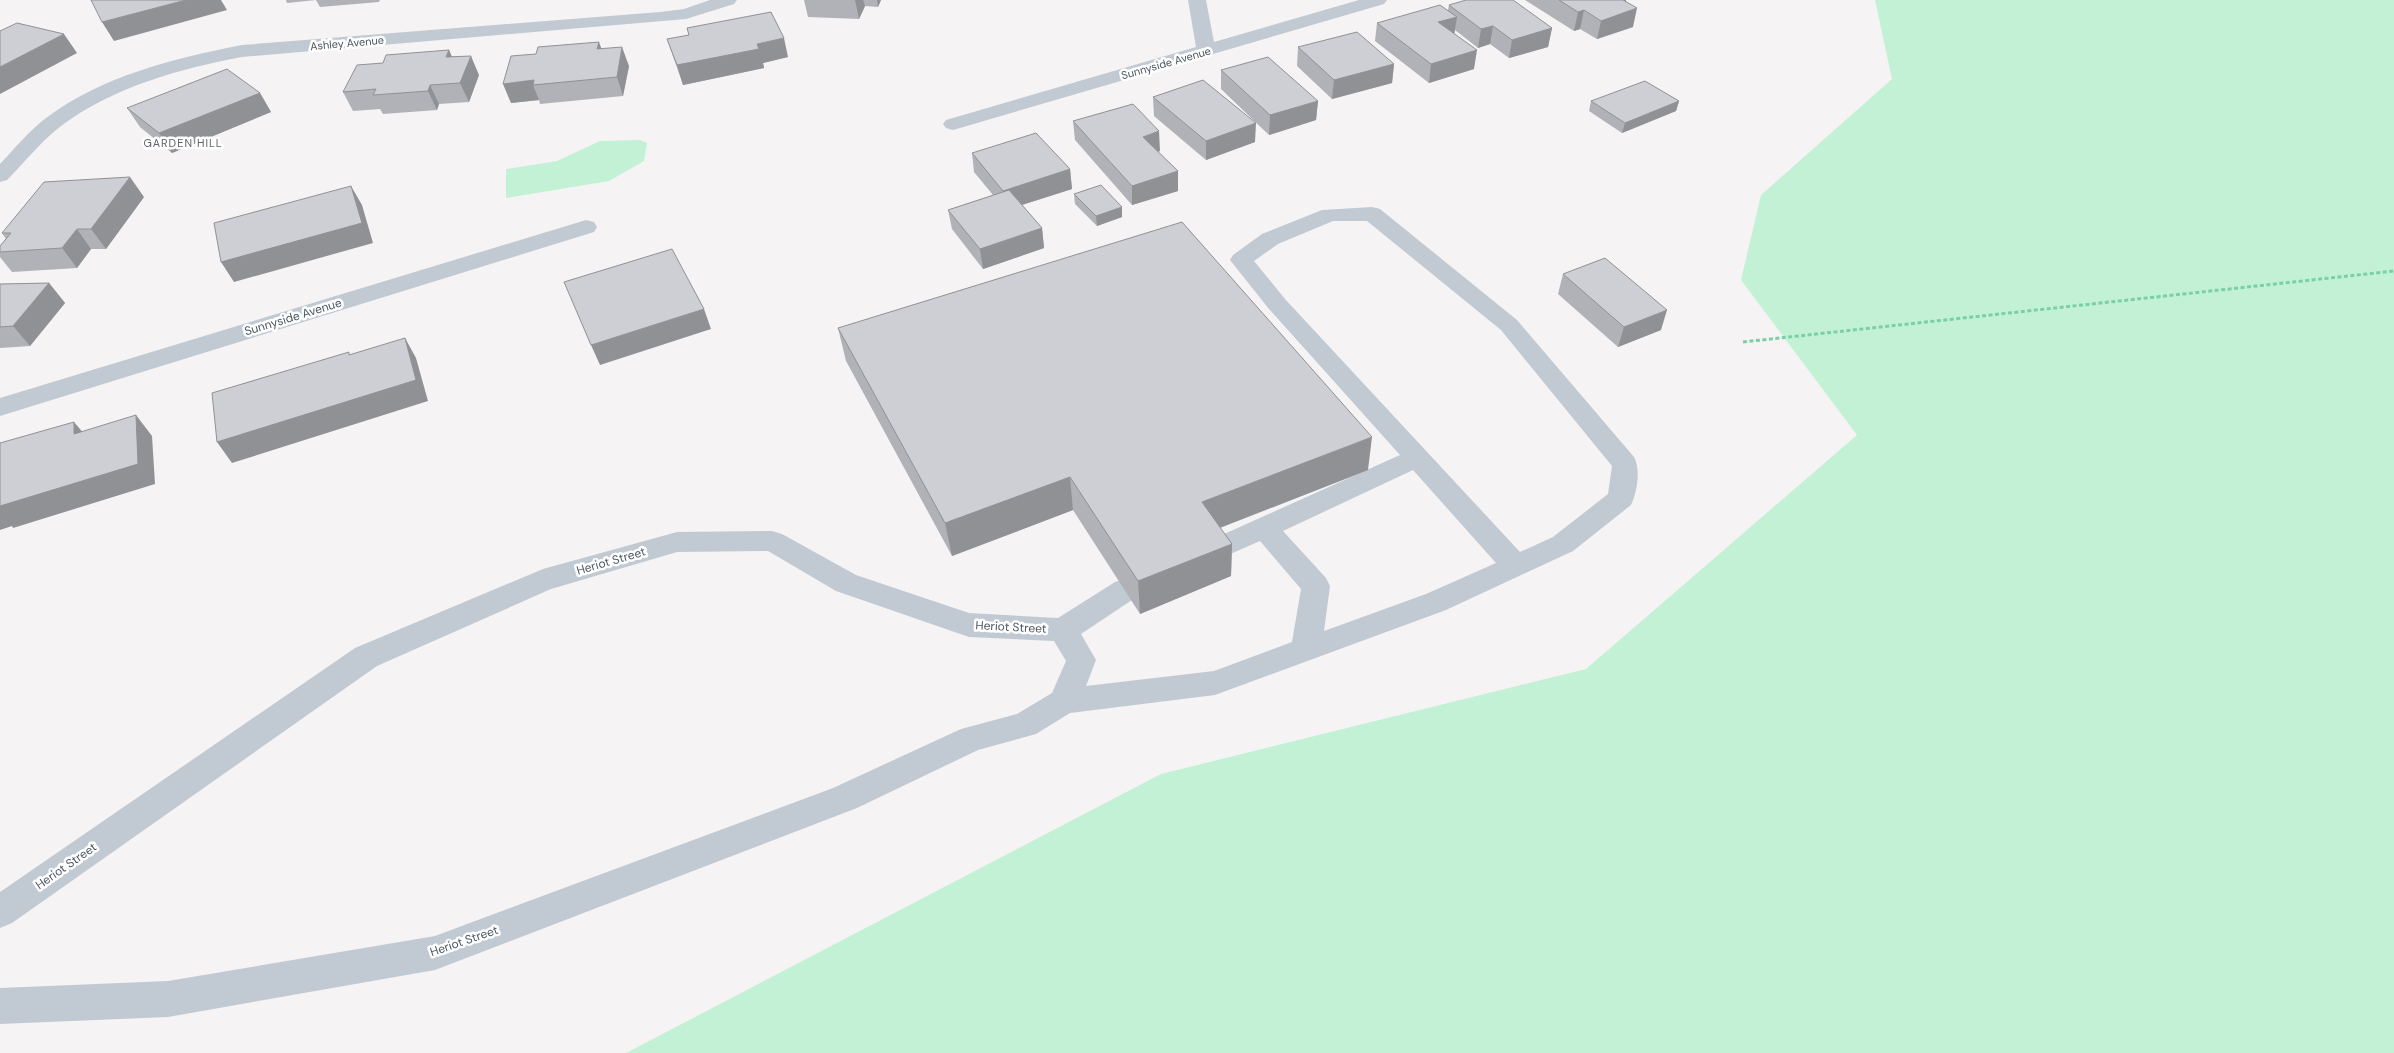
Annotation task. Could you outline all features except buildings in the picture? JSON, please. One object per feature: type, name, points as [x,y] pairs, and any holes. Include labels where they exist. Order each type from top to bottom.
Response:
[{"type":"street","name":"Ashley Avenue","points":[[0,176],[41,133],[76,109],[98,97],[149,76],[209,57],[242,51],[660,17],[686,14],[728,0]]},
{"type":"street","points":[[1197,0],[1206,51]]},
{"type":"street","name":"Sunnyside Avenue","points":[[953,124],[1378,0]]},
{"type":"street","points":[[1064,701],[1215,683],[1436,602],[1516,566],[1563,544],[1621,498],[1626,464],[1509,324],[1372,214],[1330,216],[1270,239],[1241,260],[1277,304],[1516,566]]},
{"type":"street","name":"Sunnyside Avenue","points":[[0,407],[586,227]]},
{"type":"street","points":[[1212,551],[1417,458]]},
{"type":"street","points":[[1264,528],[1316,586],[1306,649]]},
{"type":"street","name":"Heriot Street","points":[[0,912],[366,657],[543,580],[677,542],[772,542],[846,583],[969,625],[1063,630],[1082,660],[1064,701],[1025,725],[972,738],[845,798],[435,953],[168,1000],[0,1006]]},
{"type":"street","points":[[1063,630],[1125,590]]},
{"type":"path","points":[[1743,342],[2394,271]]},
{"type":"green space","points":[[1875,0],[2394,0],[2394,1053],[626,1053],[1161,774],[1586,669],[1857,435],[1741,280],[1761,195],[1892,79]]},
{"type":"green space","points":[[640,140],[647,143],[644,161],[609,181],[506,198],[506,169],[557,161],[600,141]]},
{"type":"district","name":"GARDEN HILL","points":[[183,143]]}]
